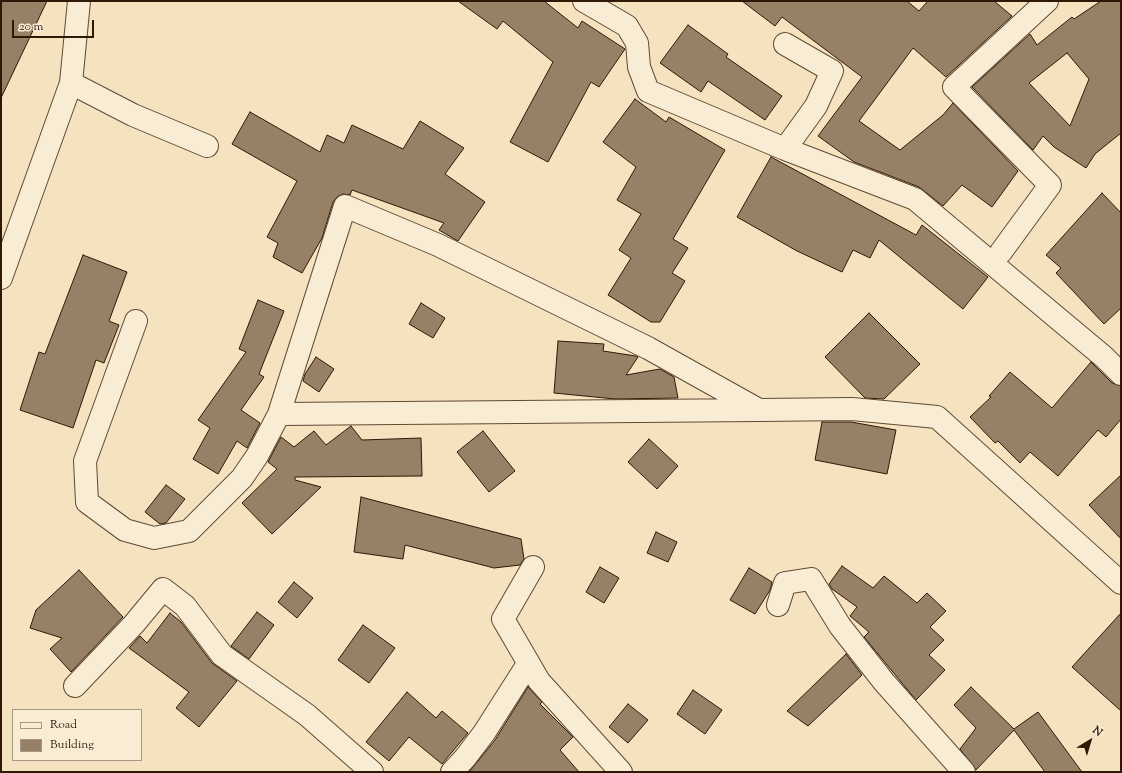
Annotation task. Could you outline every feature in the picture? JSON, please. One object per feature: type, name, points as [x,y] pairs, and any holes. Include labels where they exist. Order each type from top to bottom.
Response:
[{"type":"street","points":[[1,277],[71,83],[79,1]]},
{"type":"street","points":[[584,1],[627,26],[637,43],[639,67],[648,91],[785,149],[915,199],[1104,357],[1121,374]]},
{"type":"street","points":[[1001,252],[1050,186],[954,87],[1047,1]]},
{"type":"street","points":[[785,149],[816,106],[832,71],[786,44]]},
{"type":"street","points":[[71,83],[133,115],[207,146]]},
{"type":"street","points":[[136,321],[85,461],[87,502],[125,530],[154,538],[189,531],[242,478],[257,456],[279,414],[345,206],[438,246],[648,348],[759,410]]},
{"type":"street","points":[[279,414],[852,409],[937,417],[1121,583]]},
{"type":"street","points":[[533,567],[503,619],[539,681],[620,772]]},
{"type":"street","points":[[778,605],[785,583],[811,579],[840,626],[879,676],[964,772]]},
{"type":"street","points":[[75,686],[134,624],[163,589],[185,606],[222,655],[307,715],[372,772]]},
{"type":"street","points":[[452,772],[484,733],[528,664]]},
{"type":"building","points":[[1,1],[47,1],[1,98]]},
{"type":"building","points":[[458,1],[544,1],[578,28],[582,21],[625,49],[599,87],[591,82],[548,162],[510,142],[553,62],[503,21],[497,29]]},
{"type":"building","points":[[742,1],[907,1],[919,11],[928,1],[994,1],[1012,16],[946,77],[913,48],[859,121],[900,150],[943,115],[953,103],[1018,171],[992,207],[962,185],[943,206],[919,187],[854,162],[818,136],[862,77],[782,17],[775,26]]},
{"type":"building","points":[[1101,1],[1121,1],[1121,133],[1095,154],[1086,168],[1054,147],[1043,136],[1033,150],[972,87],[1030,34],[1037,45],[1072,17],[1074,19]],"holes":[[[1067,53],[1089,79],[1070,126],[1029,83]]]},
{"type":"building","points":[[688,25],[728,54],[726,57],[782,96],[765,120],[708,81],[701,92],[660,63]]},
{"type":"building","points":[[635,99],[666,122],[669,117],[725,150],[673,239],[688,248],[672,273],[685,281],[660,322],[651,322],[608,295],[631,258],[619,250],[641,214],[617,200],[636,167],[603,142]]},
{"type":"building","points":[[250,112],[320,152],[327,135],[344,143],[352,125],[403,149],[420,121],[464,148],[445,174],[485,202],[458,241],[439,230],[444,223],[352,190],[350,195],[343,194],[337,197],[333,202],[322,238],[302,273],[273,257],[278,243],[267,237],[297,181],[232,144]]},
{"type":"building","points":[[771,157],[916,235],[922,225],[988,277],[963,309],[879,240],[870,258],[853,250],[842,272],[797,251],[737,217]]},
{"type":"building","points":[[1102,193],[1121,213],[1121,308],[1104,324],[1056,273],[1061,268],[1046,255]]},
{"type":"building","points":[[83,255],[127,272],[109,321],[119,325],[104,363],[96,360],[73,428],[20,410],[39,352],[45,354]]},
{"type":"building","points":[[258,300],[284,311],[259,374],[264,377],[241,410],[260,423],[247,448],[237,441],[218,474],[193,459],[210,428],[198,420],[246,352],[239,349]]},
{"type":"building","points":[[421,303],[445,318],[433,338],[409,324]]},
{"type":"building","points":[[869,313],[920,364],[884,399],[865,398],[825,357]]},
{"type":"building","points":[[558,341],[604,344],[603,351],[636,356],[638,357],[626,375],[660,369],[674,377],[678,398],[615,399],[554,393]]},
{"type":"building","points":[[316,357],[334,369],[319,392],[303,381],[305,374]]},
{"type":"building","points":[[1091,362],[1112,383],[1121,386],[1121,419],[1106,437],[1098,430],[1058,476],[1030,452],[1020,463],[998,441],[995,443],[970,417],[991,397],[989,396],[1010,372],[1052,408]]},
{"type":"building","points":[[822,422],[851,422],[896,430],[887,474],[815,460]]},
{"type":"building","points":[[351,426],[362,440],[421,438],[422,476],[295,477],[295,480],[321,487],[272,534],[242,503],[277,469],[268,462],[281,437],[294,447],[314,431],[326,445]]},
{"type":"building","points":[[483,431],[515,471],[489,492],[457,452]]},
{"type":"building","points":[[649,439],[678,466],[657,489],[628,462]]},
{"type":"building","points":[[1121,475],[1121,539],[1089,505]]},
{"type":"building","points":[[166,485],[185,499],[166,523],[160,524],[145,512]]},
{"type":"building","points":[[361,497],[521,539],[524,559],[520,565],[494,568],[405,545],[403,559],[354,552]]},
{"type":"building","points":[[656,532],[677,542],[668,562],[647,553]]},
{"type":"building","points":[[842,566],[873,588],[884,576],[917,603],[927,593],[946,611],[930,627],[944,640],[929,655],[945,670],[916,700],[864,637],[869,632],[850,616],[857,607],[832,589],[829,584]]},
{"type":"building","points":[[600,567],[619,578],[604,603],[586,592]]},
{"type":"building","points":[[749,568],[772,582],[770,590],[755,614],[730,600]]},
{"type":"building","points":[[79,570],[123,617],[71,672],[50,649],[62,638],[30,628],[36,610]]},
{"type":"building","points":[[294,582],[313,598],[297,618],[278,602]]},
{"type":"building","points":[[257,612],[274,625],[249,659],[231,646]]},
{"type":"building","points":[[170,613],[181,622],[212,663],[237,681],[199,727],[176,708],[189,692],[129,648],[140,636],[147,643]]},
{"type":"building","points":[[1121,613],[1121,711],[1072,667]]},
{"type":"building","points":[[363,625],[395,648],[369,683],[338,660]]},
{"type":"building","points":[[846,654],[862,675],[808,726],[787,711]]},
{"type":"building","points":[[528,687],[542,702],[540,704],[573,737],[560,750],[579,772],[469,772],[495,740]]},
{"type":"building","points":[[971,687],[1014,729],[1038,712],[1082,772],[1045,772],[1014,730],[976,770],[960,749],[976,728],[954,705]]},
{"type":"building","points":[[693,690],[722,710],[705,734],[677,714]]},
{"type":"building","points":[[407,692],[436,718],[442,711],[468,733],[442,764],[409,737],[389,761],[366,742]]},
{"type":"building","points":[[628,704],[648,720],[628,743],[609,727]]}]
